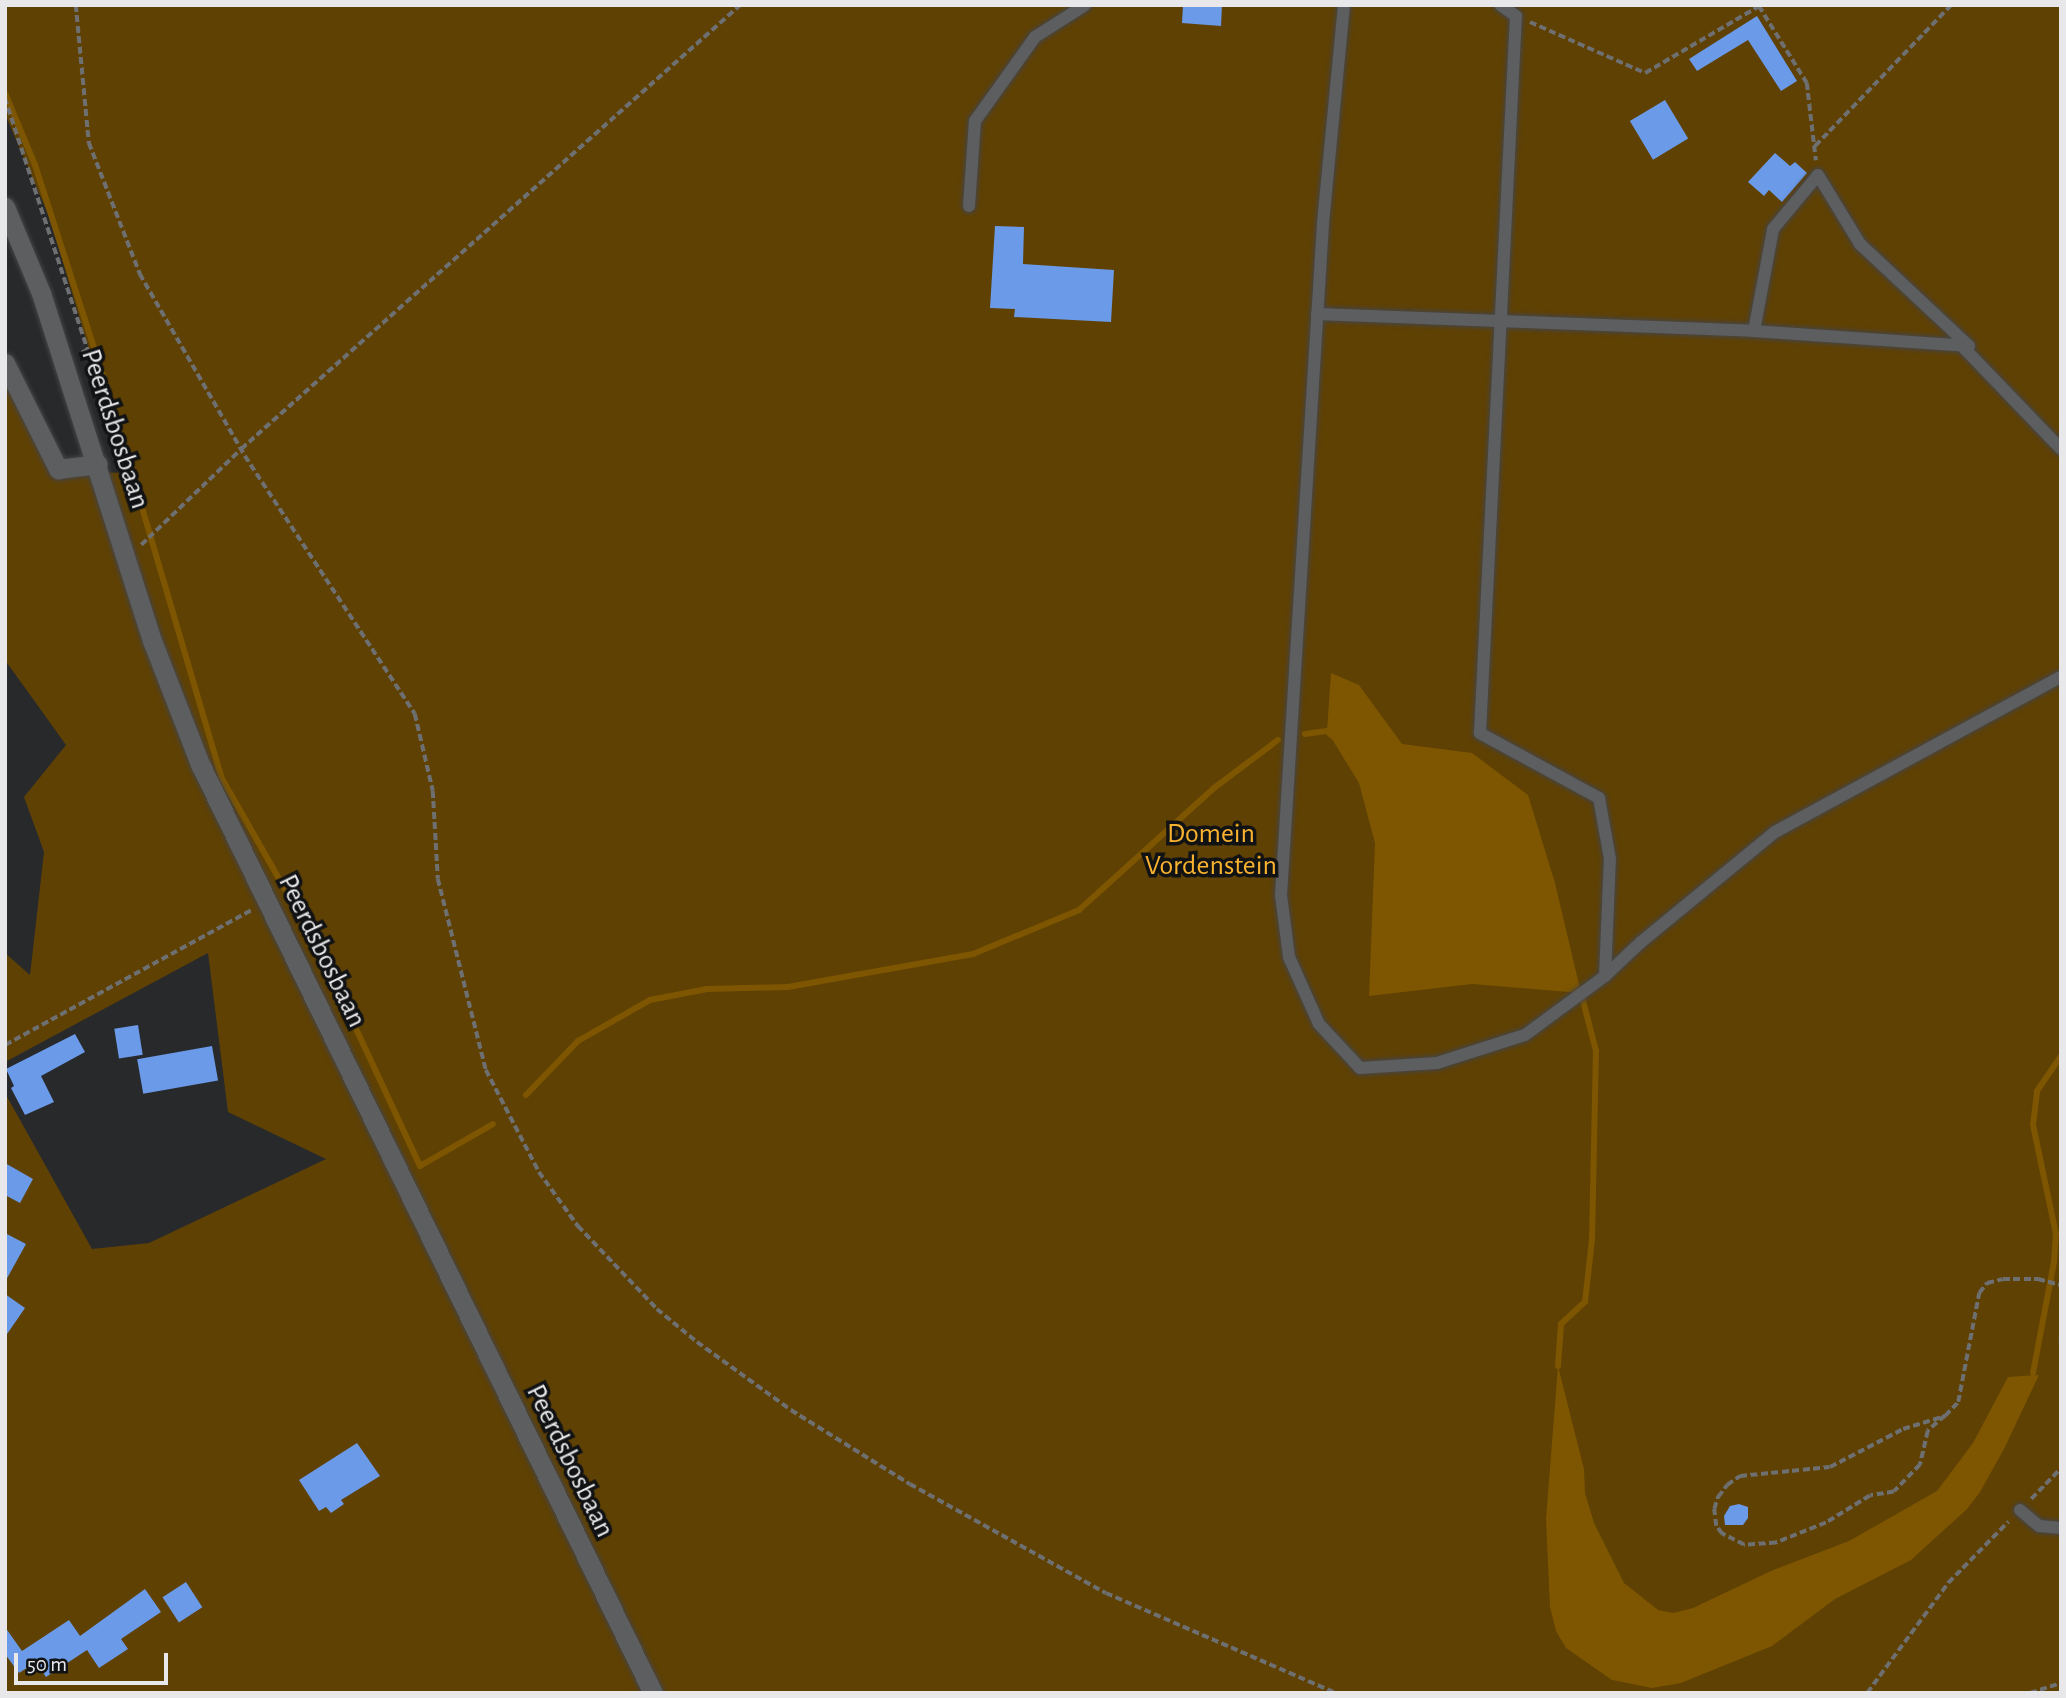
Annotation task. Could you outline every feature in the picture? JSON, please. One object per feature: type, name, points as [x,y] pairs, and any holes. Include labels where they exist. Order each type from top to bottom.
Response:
[{"type":"street","name":"Peerdsbosbaan","points":[[5,207],[41,293],[98,464],[153,643],[200,764],[653,1693]]},
{"type":"street","points":[[5,363],[58,469],[98,464]]},
{"type":"lane","points":[[969,206],[975,121],[1035,37],[1085,5]]},
{"type":"lane","points":[[1344,5],[1318,314],[1281,895],[1289,957],[1320,1024],[1360,1068],[1437,1063],[1525,1035],[1605,976],[1641,942],[1775,832],[2061,677]]},
{"type":"lane","points":[[1500,5],[1516,16],[1480,733],[1599,798],[1610,859],[1605,976]]},
{"type":"lane","points":[[1318,314],[1754,331],[1969,346],[1860,244],[1818,175],[1773,229],[1754,331]]},
{"type":"lane","points":[[1961,345],[2061,449]]},
{"type":"lane","points":[[2020,1510],[2039,1526],[2061,1528]]},
{"type":"path","points":[[76,5],[89,143],[140,274],[241,449],[415,714],[433,791],[438,879],[486,1070],[539,1172],[594,1245],[657,1309],[697,1342],[792,1410],[910,1484],[1106,1593],[1336,1693]]},
{"type":"path","points":[[127,559],[241,449],[740,5]]},
{"type":"path","points":[[1815,146],[1951,5]]},
{"type":"path","points":[[1516,16],[1645,74],[1759,6],[1807,83],[1818,175]]},
{"type":"path","points":[[5,98],[88,350],[65,362]]},
{"type":"path","points":[[5,1045],[266,902]]},
{"type":"path","points":[[1945,1416],[1903,1429],[1830,1466],[1740,1476],[1727,1485],[1718,1497],[1714,1509],[1716,1526],[1722,1534],[1744,1545],[1776,1543],[1826,1524],[1870,1496],[1894,1492],[1920,1465],[1928,1431],[1945,1416],[1958,1402],[1979,1293],[1987,1283],[2003,1279],[2038,1279],[2061,1285]]},
{"type":"path","points":[[2061,1336],[2061,1343]]},
{"type":"path","points":[[1867,1693],[1948,1583],[2061,1468]]},
{"type":"path","points":[[2030,1693],[2061,1683]]},
{"type":"green space","name":"Domein Vordenstein","points":[[5,5],[2061,5],[2061,1693],[5,1693],[5,1093],[92,1249],[149,1243],[326,1159],[228,1112],[208,953],[5,1062],[5,953],[30,975],[44,852],[24,797],[66,745],[5,660],[5,379],[56,471],[126,473],[49,216],[5,114]]},
{"type":"shaded area","points":[[1331,673],[1359,685],[1402,744],[1472,753],[1528,795],[1555,883],[1581,993],[1472,984],[1369,996],[1375,843],[1359,783],[1327,731]]},
{"type":"shaded area","points":[[1558,1366],[1584,1469],[1585,1493],[1594,1523],[1624,1583],[1658,1610],[1673,1613],[1693,1608],[1771,1571],[1849,1541],[1937,1491],[1973,1443],[2008,1377],[2039,1375],[1980,1492],[1967,1509],[1911,1560],[1835,1599],[1772,1646],[1681,1683],[1652,1688],[1612,1680],[1566,1648],[1556,1631],[1550,1607],[1546,1519]]},
{"type":"building","points":[[1183,5],[1222,5],[1221,26],[1182,23]]},
{"type":"building","points":[[1757,16],[1797,81],[1781,91],[1748,40],[1697,71],[1689,59]]},
{"type":"building","points":[[1665,100],[1688,139],[1653,160],[1630,121]]},
{"type":"building","points":[[1775,153],[1790,166],[1795,162],[1807,173],[1782,202],[1769,190],[1764,196],[1748,182]]},
{"type":"building","points":[[995,226],[1024,227],[1023,264],[1114,270],[1111,322],[1014,317],[1015,309],[990,308]]},
{"type":"building","points":[[138,1025],[143,1055],[119,1058],[114,1029]]},
{"type":"building","points":[[75,1034],[85,1052],[41,1076],[54,1102],[25,1115],[11,1088],[14,1086],[6,1069]]},
{"type":"building","points":[[212,1046],[218,1080],[143,1094],[137,1059]]},
{"type":"building","points":[[5,1163],[33,1179],[20,1203],[5,1195]]},
{"type":"building","points":[[5,1233],[26,1244],[5,1282]]},
{"type":"building","points":[[5,1294],[25,1308],[5,1337]]},
{"type":"building","points":[[357,1443],[380,1476],[341,1500],[344,1504],[331,1513],[326,1507],[319,1511],[299,1480]]},
{"type":"building","points":[[1739,1504],[1748,1507],[1748,1518],[1743,1525],[1725,1525],[1724,1516],[1730,1506]]},
{"type":"building","points":[[186,1582],[202,1607],[179,1622],[163,1597]]},
{"type":"building","points":[[145,1589],[161,1612],[121,1639],[128,1649],[99,1668],[87,1650],[46,1677],[36,1662],[19,1673],[5,1654],[5,1627],[22,1651],[69,1620],[80,1636]]},
{"type":"waterway","points":[[5,93],[35,165],[103,375],[221,777],[317,945],[420,1166],[493,1124]]},
{"type":"waterway","points":[[1305,734],[1327,731],[1331,735]]},
{"type":"waterway","points":[[526,1095],[578,1041],[650,1000],[707,989],[788,987],[973,954],[1079,910],[1214,788],[1278,740]]},
{"type":"waterway","points":[[1558,1366],[1561,1324],[1585,1302],[1592,1240],[1596,1051],[1581,993]]},
{"type":"waterway","points":[[2033,1373],[2054,1262],[2056,1234],[2033,1125],[2037,1091],[2061,1056]]}]
